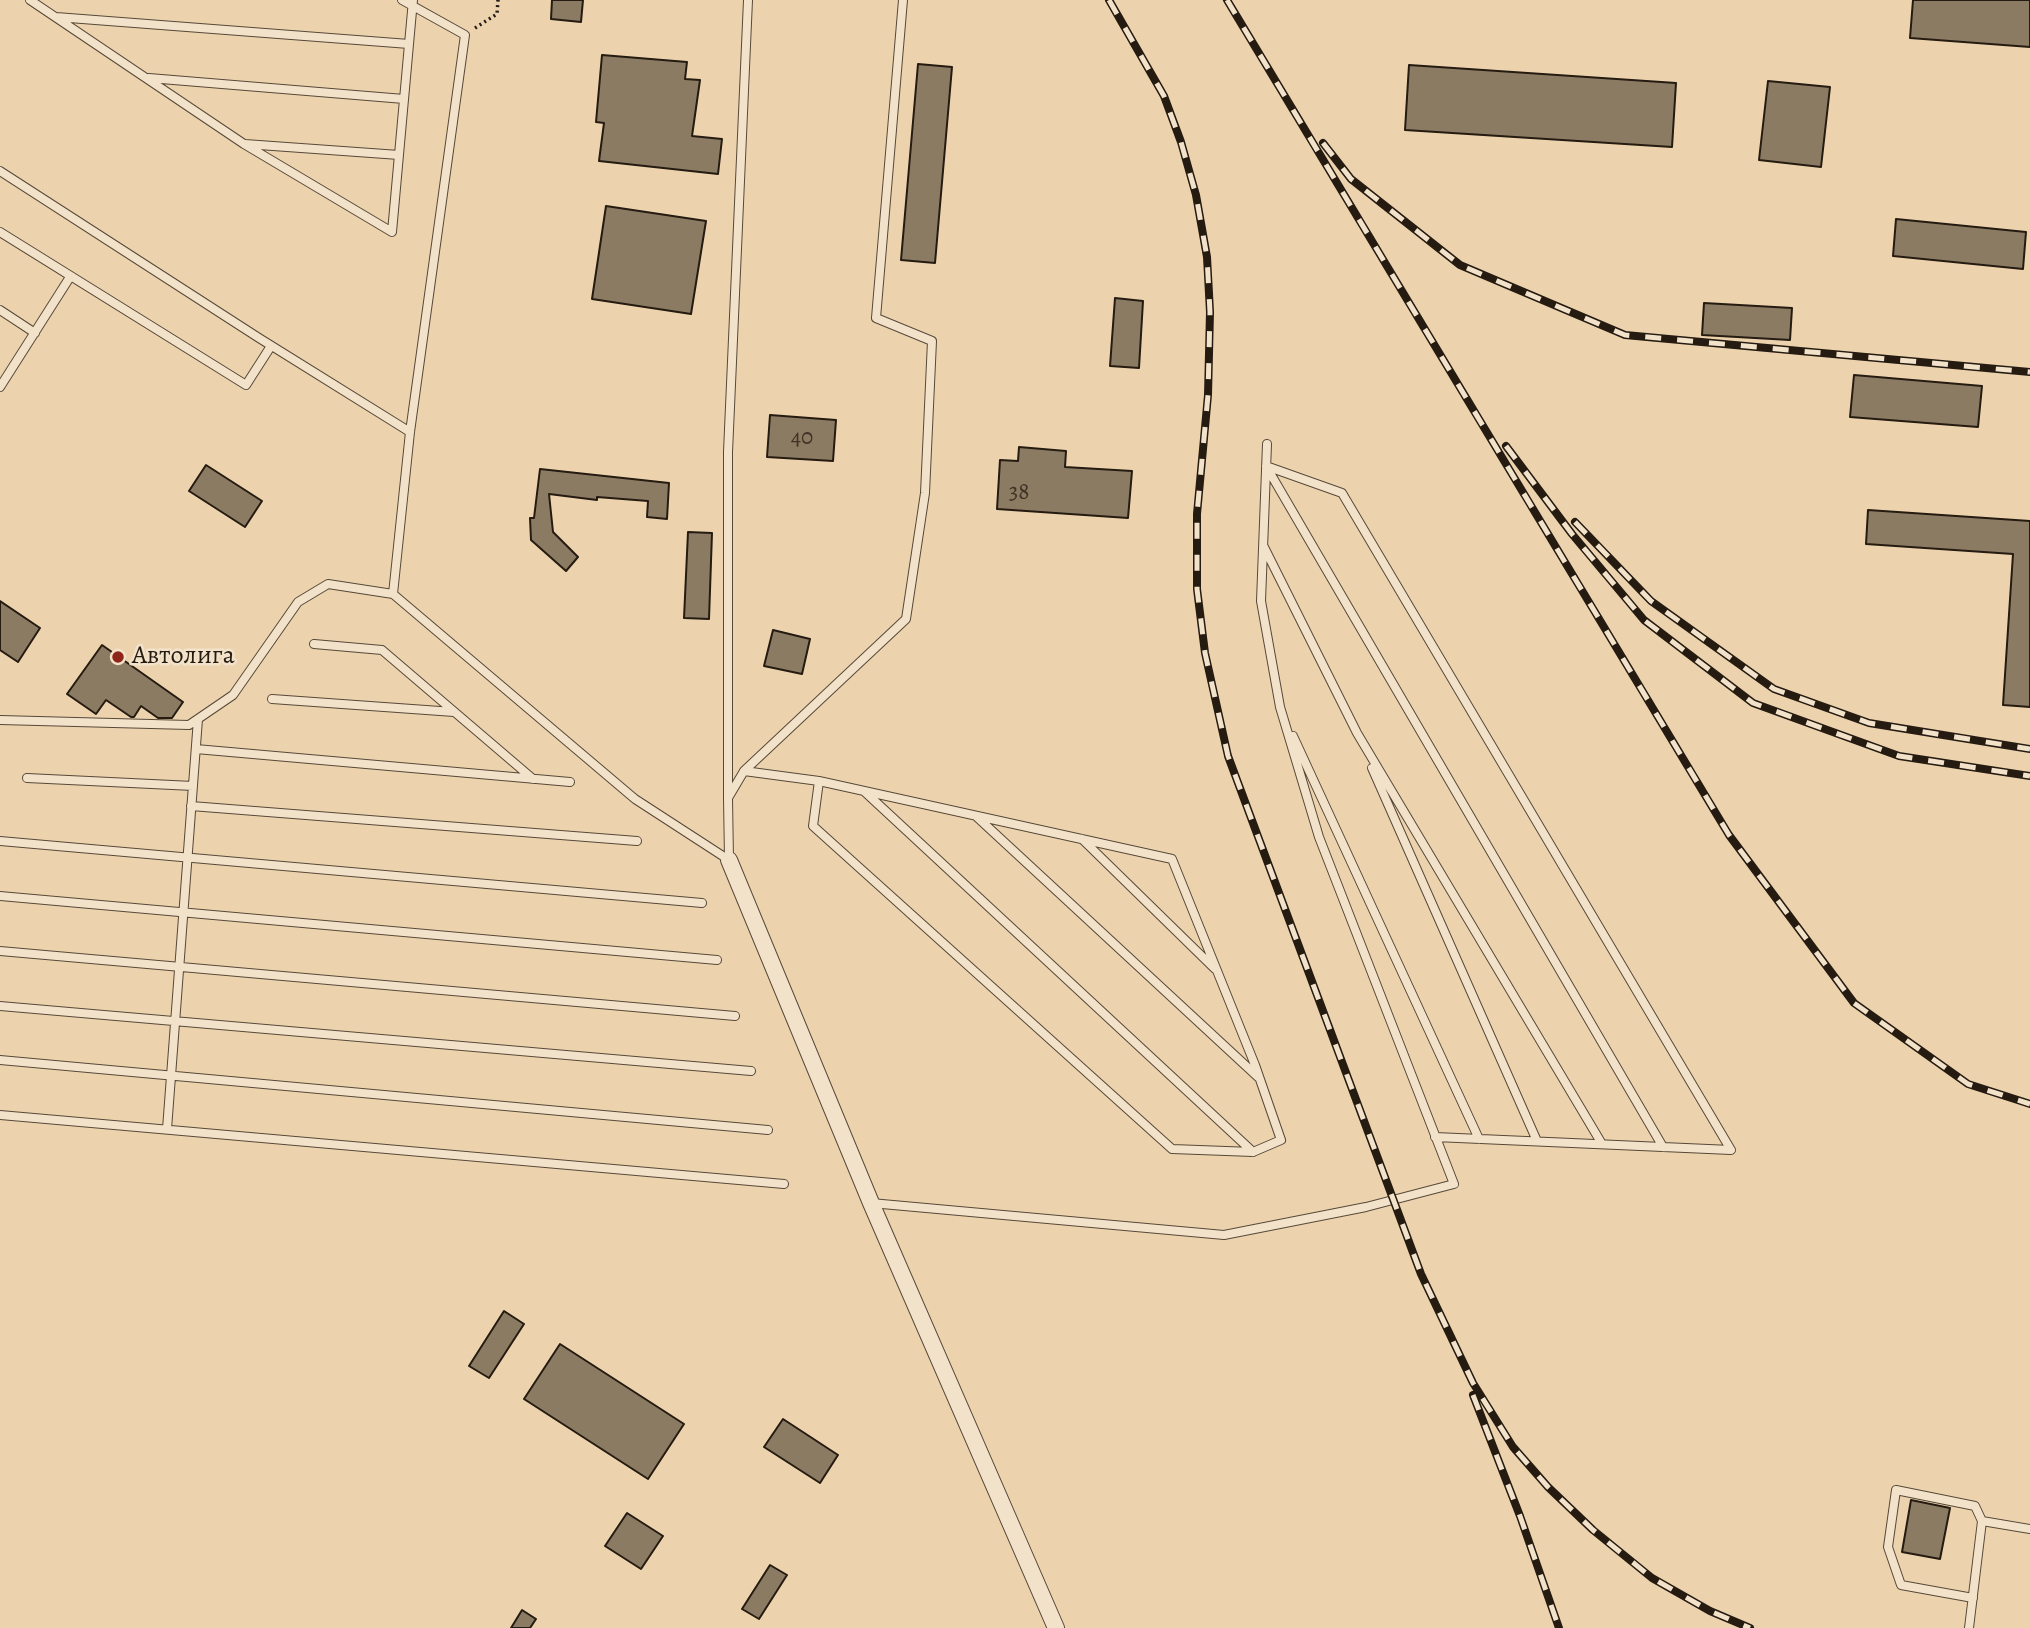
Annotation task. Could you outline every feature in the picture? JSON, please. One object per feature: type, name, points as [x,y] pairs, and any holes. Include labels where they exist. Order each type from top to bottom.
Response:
[{"type":"street","points":[[729,860],[872,1203],[1056,1628]]},
{"type":"lane","points":[[30,0],[244,144],[392,232],[413,3]]},
{"type":"lane","points":[[393,594],[410,432],[465,35],[413,3],[402,0]]},
{"type":"lane","points":[[729,860],[728,452],[748,0]]},
{"type":"lane","points":[[728,798],[744,771],[906,619],[925,493],[932,341],[876,318],[903,0]]},
{"type":"lane","points":[[53,17],[409,44]]},
{"type":"lane","points":[[147,77],[404,99]]},
{"type":"lane","points":[[244,144],[399,155]]},
{"type":"lane","points":[[0,171],[410,432]]},
{"type":"lane","points":[[0,232],[246,385],[271,346]]},
{"type":"lane","points":[[0,387],[3,376],[35,333],[70,277]]},
{"type":"lane","points":[[0,310],[35,333]]},
{"type":"lane","points":[[872,1203],[1224,1235],[1366,1207],[1454,1184],[1319,837],[1280,708],[1261,601],[1267,444]]},
{"type":"lane","points":[[1266,466],[1342,493],[1731,1150],[1435,1137]]},
{"type":"lane","points":[[1266,466],[1662,1147]]},
{"type":"lane","points":[[1263,545],[1357,733],[1537,1141]]},
{"type":"lane","points":[[0,720],[170,727],[190,725],[233,695],[299,602],[328,584],[393,594],[635,799],[729,860]]},
{"type":"lane","points":[[314,644],[382,650],[533,779]]},
{"type":"lane","points":[[272,699],[454,712]]},
{"type":"lane","points":[[1280,708],[1479,1139]]},
{"type":"lane","points":[[167,1129],[198,719]]},
{"type":"lane","points":[[1357,733],[1602,1144]]},
{"type":"lane","points":[[196,749],[570,782]]},
{"type":"lane","points":[[744,771],[819,781],[1172,859],[1260,1079],[1281,1140],[1253,1152],[1172,1149],[813,826],[819,781]]},
{"type":"lane","points":[[27,778],[193,786]]},
{"type":"lane","points":[[864,792],[1253,1152]]},
{"type":"lane","points":[[191,806],[637,842]]},
{"type":"lane","points":[[976,816],[1260,1079]]},
{"type":"lane","points":[[1082,839],[1217,971]]},
{"type":"lane","points":[[0,841],[702,903]]},
{"type":"lane","points":[[0,896],[717,960]]},
{"type":"lane","points":[[0,951],[735,1016]]},
{"type":"lane","points":[[0,1006],[751,1071]]},
{"type":"lane","points":[[0,1059],[768,1130]]},
{"type":"lane","points":[[0,1115],[784,1184]]},
{"type":"lane","points":[[1969,1628],[1973,1598],[1982,1521],[1975,1506],[1896,1490],[1888,1547],[1901,1585],[1973,1598]]},
{"type":"lane","points":[[1982,1521],[2030,1529]]},
{"type":"path","points":[[465,35],[497,14],[498,0]]},
{"type":"building","points":[[552,0],[583,0],[581,22],[551,19]]},
{"type":"building","points":[[1913,0],[2030,0],[2030,47],[1910,38]]},
{"type":"building","points":[[602,55],[687,62],[685,79],[700,80],[692,136],[722,139],[718,174],[599,161],[604,123],[596,122]]},
{"type":"building","points":[[918,64],[952,67],[935,263],[901,260]]},
{"type":"building","points":[[1409,65],[1676,83],[1672,147],[1405,130]]},
{"type":"building","points":[[1768,81],[1830,87],[1821,167],[1759,160]]},
{"type":"building","points":[[606,206],[706,221],[691,314],[592,299]]},
{"type":"building","points":[[1896,219],[2026,232],[2023,269],[1893,256]]},
{"type":"building","points":[[1115,298],[1143,301],[1139,368],[1110,366]]},
{"type":"building","points":[[1704,303],[1792,308],[1790,340],[1702,335]]},
{"type":"building","points":[[1854,375],[1982,386],[1978,427],[1850,417]]},
{"type":"building","points":[[770,415],[836,420],[833,461],[767,457]]},
{"type":"building","points":[[1019,447],[1066,451],[1065,467],[1132,471],[1128,518],[997,509],[1000,460],[1018,461]]},
{"type":"building","points":[[206,465],[262,501],[245,527],[189,491]]},
{"type":"building","points":[[540,469],[669,483],[667,519],[647,517],[648,501],[597,497],[597,500],[549,494],[553,532],[578,557],[566,571],[531,540],[530,518],[534,518]]},
{"type":"building","points":[[1868,510],[2030,521],[2030,707],[2003,705],[2013,554],[1866,544]]},
{"type":"building","points":[[688,532],[712,533],[709,619],[684,618]]},
{"type":"building","points":[[0,601],[40,628],[18,662],[0,650]]},
{"type":"building","points":[[773,630],[810,639],[802,674],[764,666]]},
{"type":"building","points":[[102,645],[183,702],[172,718],[158,718],[141,706],[134,717],[131,717],[106,700],[96,714],[67,694]]},
{"type":"building","points":[[504,1311],[524,1324],[489,1378],[469,1366]]},
{"type":"building","points":[[560,1344],[684,1424],[648,1479],[524,1399]]},
{"type":"building","points":[[783,1419],[838,1455],[820,1483],[764,1447]]},
{"type":"building","points":[[1911,1500],[1950,1508],[1940,1559],[1902,1552]]},
{"type":"building","points":[[627,1513],[663,1536],[641,1569],[605,1546]]},
{"type":"building","points":[[770,1565],[787,1575],[759,1619],[742,1609]]},
{"type":"building","points":[[522,1610],[536,1619],[530,1628],[511,1628]]},
{"type":"railway","points":[[1109,0],[1164,96],[1196,195],[1207,257],[1210,312],[1208,395],[1197,514],[1197,589],[1205,653],[1228,756],[1421,1274],[1473,1383],[1513,1447],[1548,1487],[1593,1530],[1652,1578],[1710,1611],[1750,1628]]},
{"type":"railway","points":[[1227,0],[1729,835],[1854,1003],[1968,1084],[2030,1104]]},
{"type":"railway","points":[[1323,143],[1351,179],[1460,265],[1625,335],[2030,372]]},
{"type":"railway","points":[[1506,446],[1572,534],[1644,620],[1753,703],[1899,756],[2030,776]]},
{"type":"railway","points":[[1575,522],[1651,601],[1774,689],[1869,723],[2030,749]]},
{"type":"railway","points":[[1473,1395],[1520,1516],[1559,1628]]},
{"type":"place","name":"Автолига","points":[[118,657]]}]
